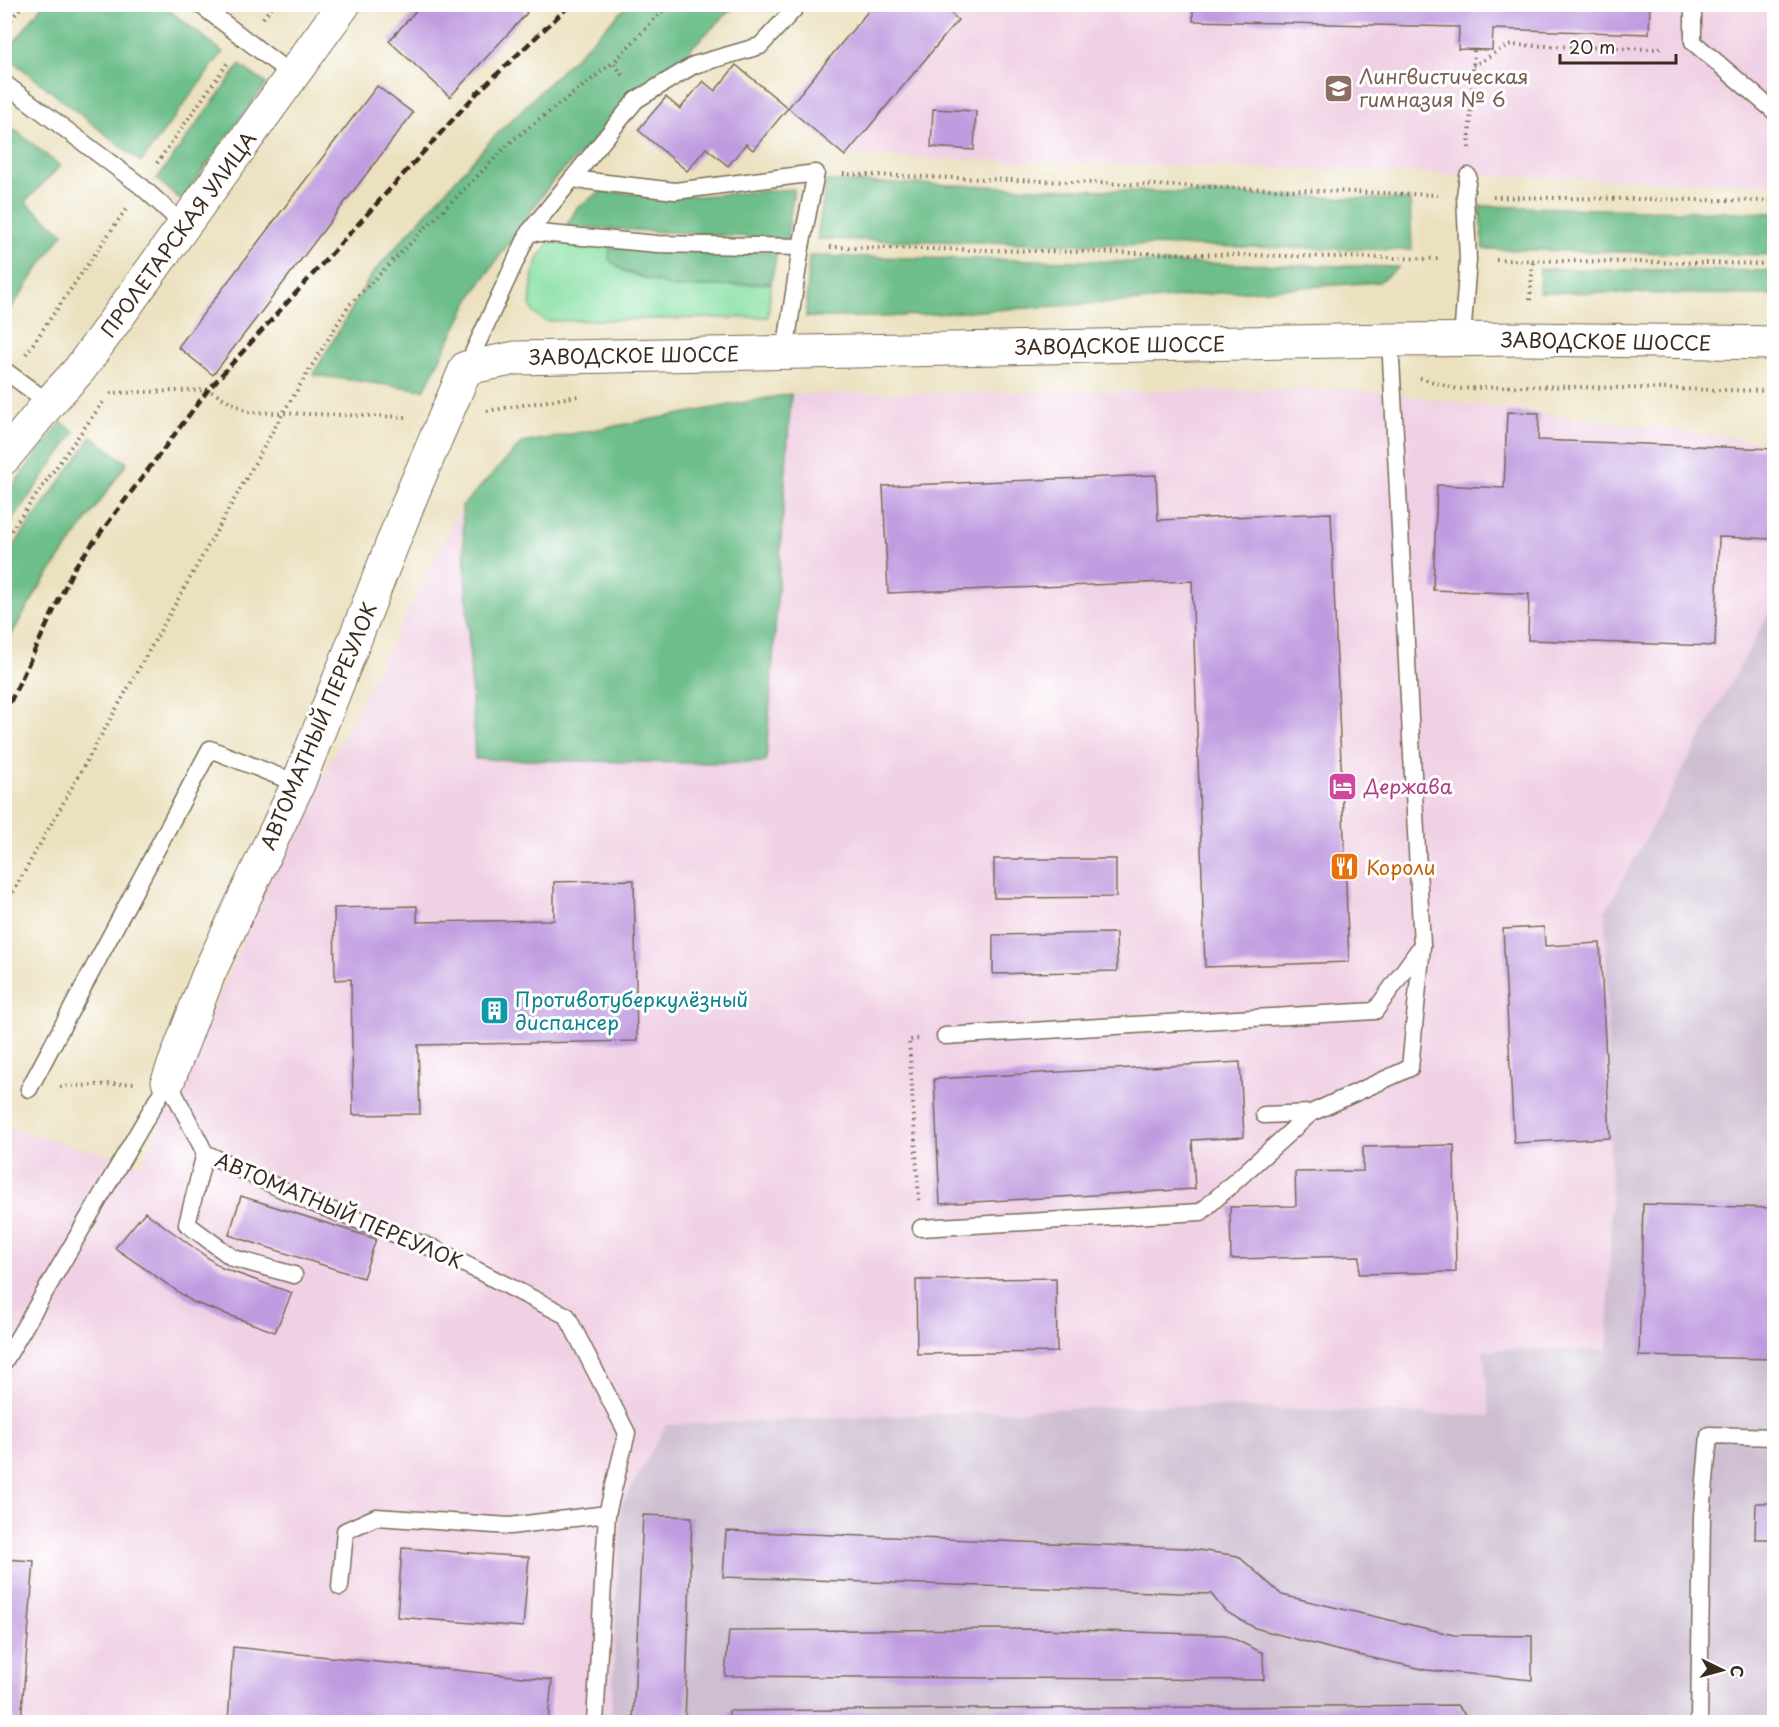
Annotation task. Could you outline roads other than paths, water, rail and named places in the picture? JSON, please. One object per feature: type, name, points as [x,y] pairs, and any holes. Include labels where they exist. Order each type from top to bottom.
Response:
[{"type":"street","name":"ПРОЛЕТАРСКАЯ УЛИЦА","points":[[4,458],[80,369],[344,4]]},
{"type":"street","name":"ЗАВОДСКОЕ ШОССЕ","points":[[466,368],[516,358],[1390,340],[1774,343]]},
{"type":"street","name":"АВТОМАТНЫЙ ПЕРЕУЛОК","points":[[168,1081],[209,973],[298,784],[412,494],[466,368]]},
{"type":"lane","points":[[199,4],[292,75]]},
{"type":"lane","points":[[466,368],[529,232],[636,100],[694,65],[760,46],[799,4]]},
{"type":"lane","points":[[1693,4],[1693,42],[1774,111]]},
{"type":"lane","points":[[4,83],[141,186],[184,225]]},
{"type":"lane","points":[[572,179],[675,191],[816,174],[801,247],[785,352]]},
{"type":"lane","points":[[1462,339],[1468,260],[1465,196],[1468,176]]},
{"type":"lane","points":[[529,232],[657,244],[801,247]]},
{"type":"lane","points":[[921,1228],[1202,1212],[1311,1113],[1410,1068],[1422,945],[1390,340]]},
{"type":"lane","points":[[4,370],[49,403]]},
{"type":"lane","points":[[29,1089],[210,749],[298,784]]},
{"type":"lane","points":[[945,1036],[1375,1011],[1422,945]]},
{"type":"lane","points":[[4,1362],[168,1081]]},
{"type":"lane","name":"АВТОМАТНЫЙ ПЕРЕУЛОК","points":[[168,1081],[205,1153],[309,1202],[435,1249],[567,1316],[627,1433],[607,1514],[595,1722]]},
{"type":"lane","points":[[1263,1115],[1311,1113]]},
{"type":"lane","points":[[205,1153],[187,1224],[233,1258],[294,1275]]},
{"type":"lane","points":[[1699,1722],[1702,1515],[1709,1435],[1774,1437]]},
{"type":"lane","points":[[340,1587],[345,1531],[376,1517],[510,1526],[607,1514]]},
{"type":"railway","points":[[4,715],[74,568],[208,390],[476,94],[571,4]]},
{"type":"place","name":"Лингвистическая гимназия № 6","points":[[1338,88]]},
{"type":"place","name":"Держава","points":[[1343,786]]},
{"type":"place","name":"Короли","points":[[1345,867]]},
{"type":"place","name":"Противотуберкулёзный диспансер","points":[[494,1010]]}]
